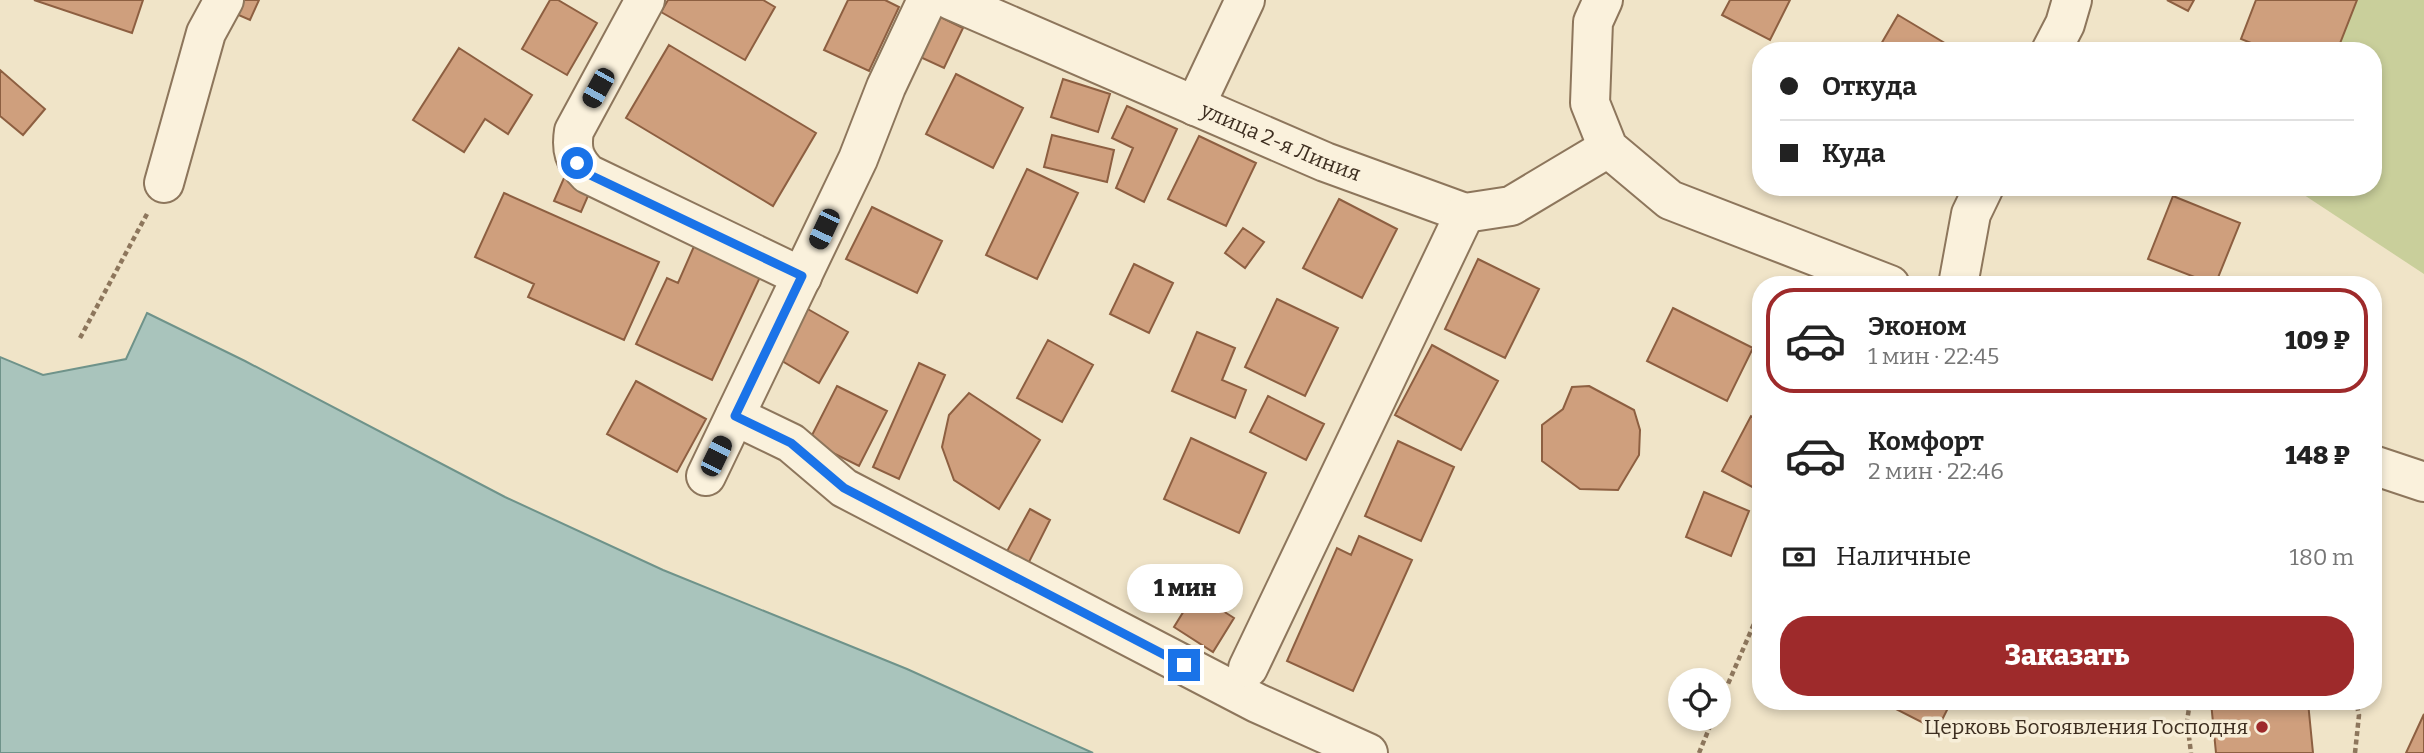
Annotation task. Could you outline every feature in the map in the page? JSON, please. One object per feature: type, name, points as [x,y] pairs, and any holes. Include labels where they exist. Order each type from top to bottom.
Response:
[{"type":"street","points":[[164,183],[206,33],[224,0]]},
{"type":"street","points":[[645,0],[574,131],[571,148],[577,163],[588,174],[802,276]]},
{"type":"street","points":[[706,476],[858,159],[886,87],[927,0]]},
{"type":"street","name":"улица 2-я Линия","points":[[951,0],[1325,162],[1465,213],[1511,206],[1608,148]]},
{"type":"street","points":[[1195,106],[1245,0]]},
{"type":"street","points":[[2056,42],[2072,0]]},
{"type":"street","points":[[1598,11],[1590,103],[1608,148],[1670,200],[1843,276]]},
{"type":"street","points":[[1960,276],[1971,214],[1980,196]]},
{"type":"street","points":[[1248,668],[1465,213]]},
{"type":"street","points":[[735,416],[791,443],[844,488],[1257,703],[1368,753]]},
{"type":"street","points":[[2382,468],[2424,482]]},
{"type":"path","points":[[80,338],[164,183]]},
{"type":"path","points":[[1731,678],[1752,629]]},
{"type":"path","points":[[2189,710],[2190,753]]},
{"type":"path","points":[[2355,753],[2358,710]]},
{"type":"path","points":[[1699,753],[1708,731]]},
{"type":"green space","points":[[2353,0],[2424,0],[2424,274],[2306,196],[2382,196],[2382,42],[2334,42]]},
{"type":"water","points":[[147,313],[245,361],[505,497],[663,570],[907,669],[1093,753],[0,753],[0,357],[43,375],[126,359]]},
{"type":"building","points":[[34,0],[143,0],[132,33]]},
{"type":"building","points":[[231,0],[259,0],[250,20],[227,10]]},
{"type":"building","points":[[550,0],[558,0],[597,23],[567,75],[522,49]]},
{"type":"building","points":[[668,0],[763,0],[775,7],[745,60],[661,12]]},
{"type":"building","points":[[848,0],[885,0],[899,7],[869,71],[824,50]]},
{"type":"building","points":[[1730,0],[1790,0],[1770,40],[1722,15]]},
{"type":"building","points":[[2167,0],[2194,0],[2188,11]]},
{"type":"building","points":[[2256,0],[2357,0],[2341,42],[2248,42],[2241,39]]},
{"type":"building","points":[[924,9],[963,28],[944,68],[905,50]]},
{"type":"building","points":[[1898,15],[1943,42],[1882,42]]},
{"type":"building","points":[[669,45],[816,133],[773,206],[626,118]]},
{"type":"building","points":[[459,48],[532,95],[508,134],[485,119],[464,152],[413,120]]},
{"type":"building","points":[[0,70],[45,109],[23,135],[0,116]]},
{"type":"building","points":[[956,74],[1023,108],[993,168],[926,134]]},
{"type":"building","points":[[1063,79],[1110,94],[1098,132],[1051,117]]},
{"type":"building","points":[[1127,106],[1177,129],[1144,202],[1116,188],[1133,148],[1112,138]]},
{"type":"building","points":[[1052,135],[1114,150],[1107,182],[1044,167]]},
{"type":"building","points":[[1199,136],[1256,163],[1226,226],[1168,199]]},
{"type":"building","points":[[1027,169],[1078,193],[1037,279],[986,255]]},
{"type":"building","points":[[567,171],[594,182],[581,212],[554,201]]},
{"type":"building","points":[[504,193],[659,262],[624,340],[528,297],[534,284],[475,257]]},
{"type":"building","points":[[2173,196],[2240,223],[2219,276],[2192,276],[2148,259]]},
{"type":"building","points":[[1339,199],[1397,229],[1362,298],[1303,268]]},
{"type":"building","points":[[872,207],[942,241],[917,293],[846,259]]},
{"type":"building","points":[[1243,228],[1264,242],[1245,268],[1225,253]]},
{"type":"building","points":[[695,244],[761,275],[712,380],[636,344],[667,278],[678,283]]},
{"type":"building","points":[[1478,259],[1539,289],[1505,358],[1445,329]]},
{"type":"building","points":[[1134,264],[1173,283],[1149,333],[1110,314]]},
{"type":"building","points":[[1277,299],[1338,328],[1305,396],[1245,367]]},
{"type":"building","points":[[806,308],[848,332],[819,383],[777,358]]},
{"type":"building","points":[[1673,308],[1752,348],[1727,401],[1647,361]]},
{"type":"building","points":[[1197,332],[1235,348],[1222,380],[1246,390],[1235,418],[1172,391]]},
{"type":"building","points":[[1048,340],[1093,365],[1062,422],[1017,398]]},
{"type":"building","points":[[1432,345],[1498,381],[1461,450],[1395,415]]},
{"type":"building","points":[[919,363],[945,375],[899,479],[873,467]]},
{"type":"building","points":[[636,381],[706,419],[677,472],[607,434]]},
{"type":"building","points":[[837,386],[887,411],[859,466],[809,441]]},
{"type":"building","points":[[1589,386],[1634,410],[1640,430],[1639,455],[1618,490],[1580,489],[1542,461],[1542,425],[1563,409],[1572,387]]},
{"type":"building","points":[[969,393],[1040,440],[999,509],[954,480],[942,447],[949,415]]},
{"type":"building","points":[[1268,396],[1324,424],[1306,460],[1250,432]]},
{"type":"building","points":[[1751,416],[1752,487],[1722,471]]},
{"type":"building","points":[[1191,438],[1266,473],[1239,533],[1164,499]]},
{"type":"building","points":[[1398,441],[1454,467],[1421,541],[1365,516]]},
{"type":"building","points":[[1704,492],[1749,511],[1731,556],[1686,537]]},
{"type":"building","points":[[1030,509],[1050,520],[1028,564],[1006,553]]},
{"type":"building","points":[[1359,536],[1412,560],[1353,691],[1287,661],[1337,548],[1351,555]]},
{"type":"building","points":[[1195,593],[1234,618],[1213,652],[1174,627]]},
{"type":"building","points":[[1898,710],[1947,710],[1937,730]]},
{"type":"building","name":"Церковь Богоявления Господня","points":[[2212,710],[2309,710],[2313,753],[2216,753]]},
{"type":"building","points":[[2424,714],[2424,753],[2406,753]]},
{"type":"place","name":"Церковь Богоявления Господня","points":[[2262,727]]},
{"type":"route","points":[[577,163],[588,174],[802,276],[735,416],[791,443],[844,488],[1184,665]]}]
